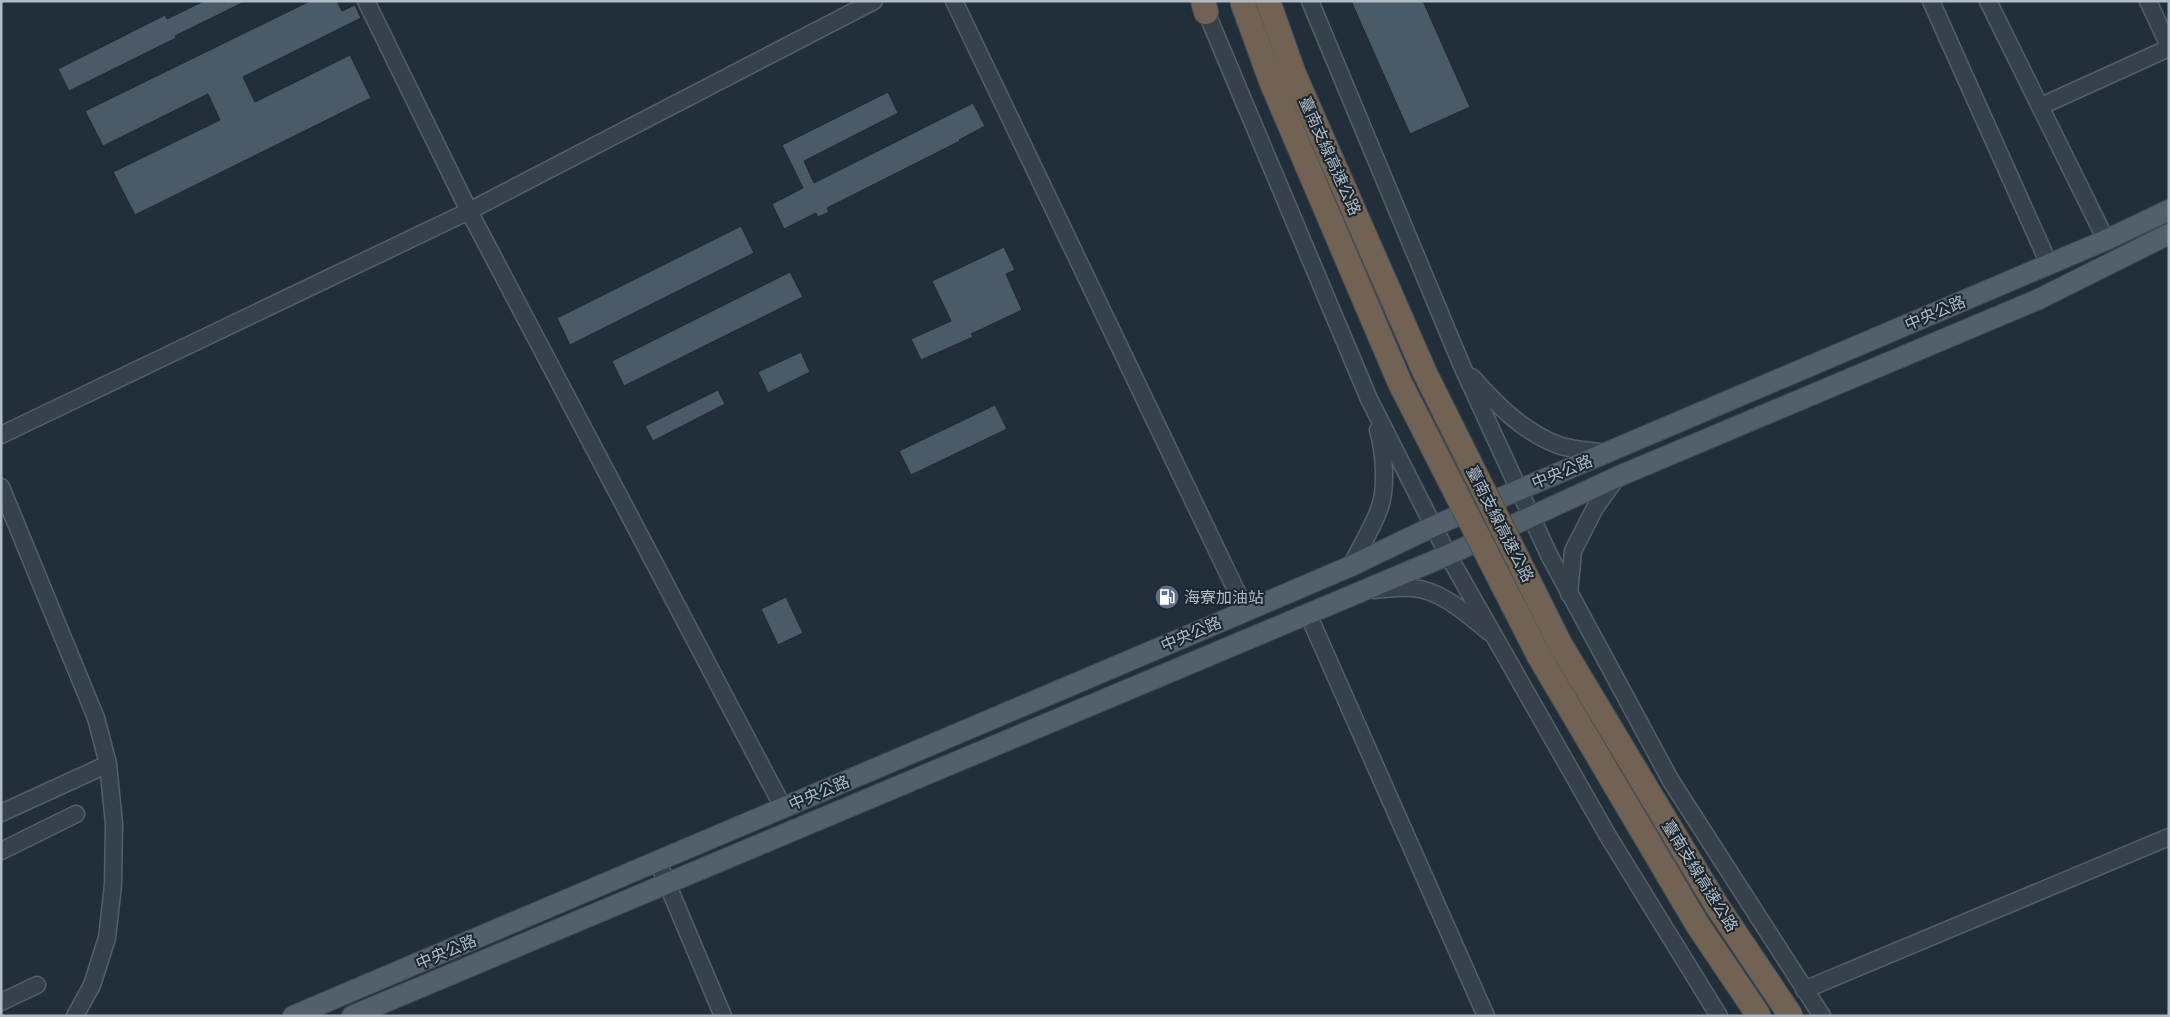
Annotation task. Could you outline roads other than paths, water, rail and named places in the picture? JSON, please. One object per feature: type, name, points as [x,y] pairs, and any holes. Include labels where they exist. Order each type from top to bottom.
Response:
[{"type":"highway","name":"臺南支線高速公路","points":[[1242,1],[1271,81],[1400,383],[1534,647],[1696,924],[1759,1016]]},
{"type":"highway","name":"臺南支線高速公路","points":[[1268,1],[1294,74],[1425,373],[1560,644],[1717,906],[1791,1016]]},
{"type":"main road","name":"中央公路","points":[[293,1016],[784,809],[1351,566],[1434,526],[2106,240],[2169,210]]},
{"type":"main road","name":"中央公路","points":[[352,1016],[1448,555],[1617,477],[2039,299],[2169,234]]},
{"type":"street","points":[[366,1],[469,210],[784,809]]},
{"type":"street","points":[[1,435],[469,210],[874,1]]},
{"type":"street","points":[[954,1],[1246,611]]},
{"type":"street","points":[[1310,1],[1462,366],[1531,517],[1569,594],[1671,781],[1822,1016]]},
{"type":"street","points":[[1931,1],[2049,264]]},
{"type":"street","points":[[1988,1],[2106,240]]},
{"type":"street","points":[[2050,102],[2169,47],[2148,1]]},
{"type":"street","points":[[1203,5],[1369,399],[1448,555],[1608,836],[1719,1016]]},
{"type":"street","points":[[1462,366],[1505,413],[1540,436],[1562,446],[1607,453]]},
{"type":"street","points":[[1351,566],[1374,523],[1381,504],[1384,476],[1382,446],[1369,399]]},
{"type":"street","points":[[1569,594],[1573,551],[1595,508],[1617,477]]},
{"type":"street","points":[[1,487],[96,718],[108,764],[114,824],[113,885],[107,938],[92,985],[75,1016]]},
{"type":"street","points":[[1362,592],[1414,588],[1422,590],[1436,595],[1455,606],[1496,637]]},
{"type":"street","points":[[1308,614],[1486,1016]]},
{"type":"street","points":[[1,813],[108,764]]},
{"type":"street","points":[[1,851],[76,814]]},
{"type":"street","points":[[1804,990],[2169,837]]},
{"type":"street","points":[[658,862],[723,1016]]},
{"type":"street","points":[[1,1002],[37,985]]},
{"type":"place","name":"海寮加油站","points":[[1167,597]]}]
